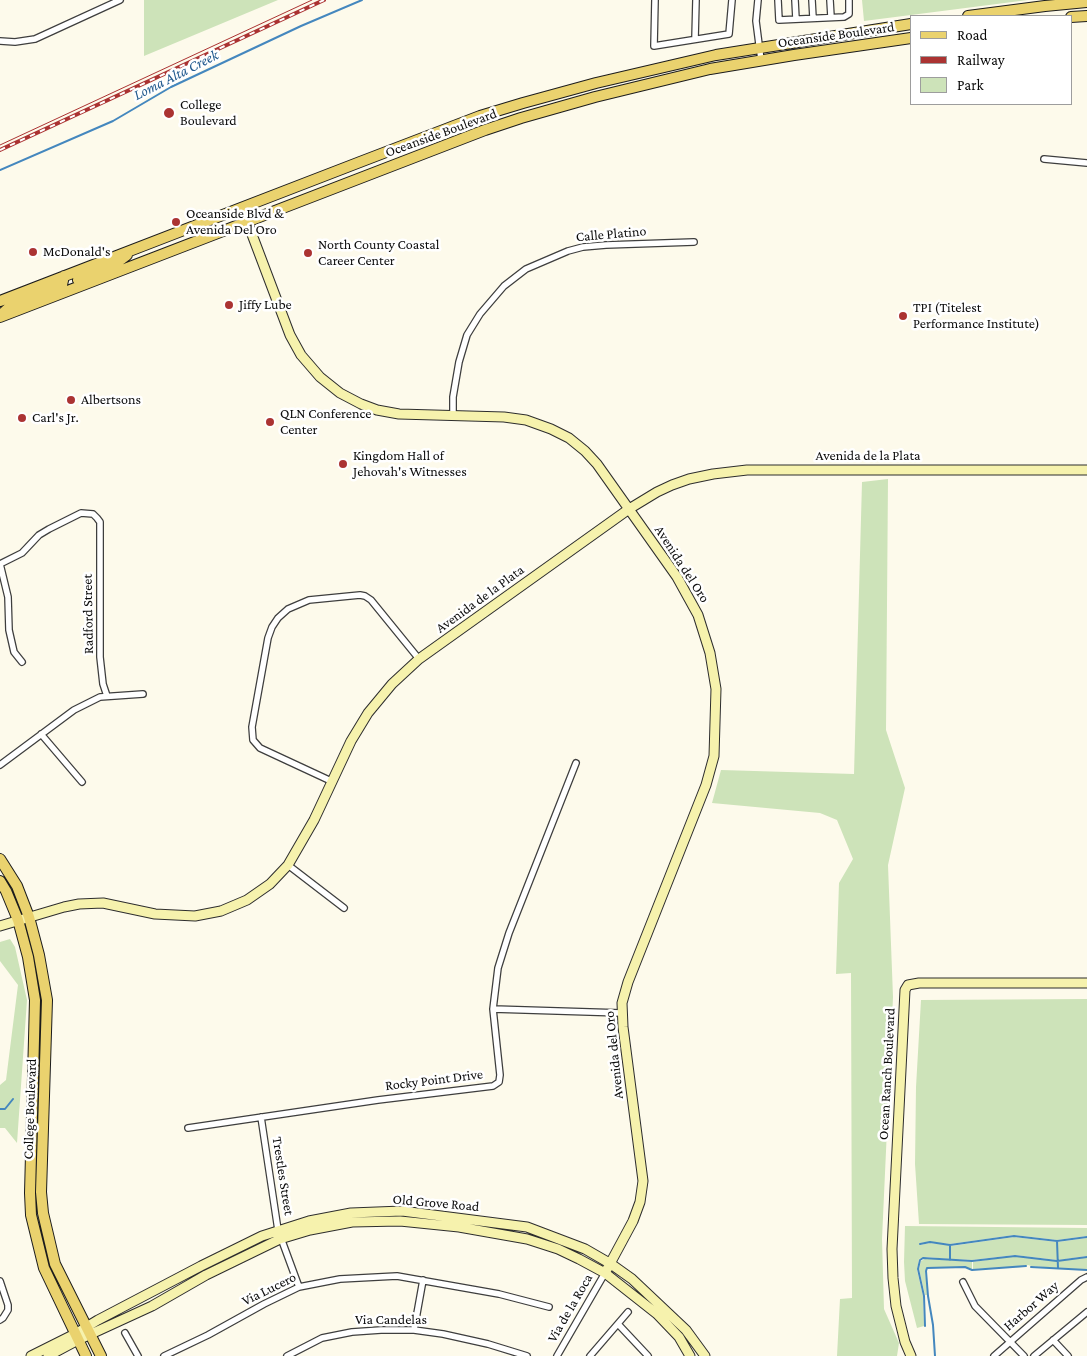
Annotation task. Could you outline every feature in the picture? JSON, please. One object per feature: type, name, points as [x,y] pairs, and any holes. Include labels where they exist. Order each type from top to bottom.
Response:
[{"type":"main road","points":[[976,15],[1087,2]]},
{"type":"main road","points":[[1072,17],[1087,16]]},
{"type":"main road","name":"Oceanside Boulevard","points":[[0,301],[462,123],[523,103],[663,66],[759,47],[910,24]]},
{"type":"main road","name":"Oceanside Boulevard","points":[[0,317],[485,130],[521,118],[630,88],[710,69],[910,38]]},
{"type":"main road","points":[[68,290],[68,287],[74,282],[115,264],[135,248]]},
{"type":"main road","points":[[0,317],[13,304],[62,285],[64,276]]},
{"type":"main road","name":"College Boulevard","points":[[0,859],[17,886],[29,917],[39,955],[47,1000],[41,1192],[42,1214],[55,1264],[101,1356]]},
{"type":"main road","name":"College Boulevard","points":[[0,881],[18,920],[28,957],[35,1000],[31,1215],[44,1268],[86,1356]]},
{"type":"street","points":[[0,41],[15,42],[35,39],[120,0]]},
{"type":"street","points":[[656,0],[654,46],[730,34],[732,0]]},
{"type":"street","points":[[695,39],[696,0]]},
{"type":"street","points":[[758,0],[756,22],[761,60]]},
{"type":"street","points":[[778,0],[779,20],[847,15],[850,10],[849,0]]},
{"type":"street","points":[[794,0],[796,19]]},
{"type":"street","points":[[812,0],[814,18]]},
{"type":"street","points":[[830,0],[831,17]]},
{"type":"street","points":[[1044,159],[1087,163]]},
{"type":"street","name":"Avenida del Oro","points":[[242,208],[290,335],[301,355],[320,377],[340,393],[377,410],[399,414],[504,416],[526,420],[563,435],[585,451],[597,464],[677,577],[698,615],[710,653],[716,689],[714,756],[706,785],[628,982],[622,1003],[623,1027],[642,1180],[640,1202],[634,1221],[605,1273]]},
{"type":"street","name":"Calle Platino","points":[[454,415],[458,362],[467,336],[480,314],[504,286],[526,269],[568,251],[584,247],[694,242]]},
{"type":"street","name":"Avenida de la Plata","points":[[0,926],[64,907],[95,904],[116,905],[155,914],[195,916],[221,911],[247,900],[270,884],[288,865],[314,820],[351,741],[368,713],[392,684],[419,659],[629,509],[657,492],[680,482],[713,474],[747,470],[1087,470]]},
{"type":"street","name":"Radford Street","points":[[0,564],[22,553],[39,535],[49,528],[81,513],[93,514],[97,518],[100,522],[100,657],[103,684],[107,696]]},
{"type":"street","points":[[0,564],[8,597],[9,630],[14,652],[22,662]]},
{"type":"street","points":[[331,781],[260,748],[253,740],[252,726],[268,638],[278,618],[288,609],[309,600],[365,596],[373,602],[419,659]]},
{"type":"street","points":[[0,765],[74,710],[107,696],[143,694]]},
{"type":"street","points":[[41,734],[82,782]]},
{"type":"street","name":"Rocky Point Drive","points":[[188,1128],[387,1099],[493,1086],[499,1082],[500,1075],[493,1009],[498,968],[509,933],[576,763]]},
{"type":"street","points":[[288,865],[344,908]]},
{"type":"street","name":"Ocean Ranch Boulevard","points":[[911,1356],[896,1306],[892,1249],[905,990],[908,986],[919,983],[1087,983]]},
{"type":"street","points":[[493,1009],[622,1013]]},
{"type":"street","name":"Trestles Street","points":[[261,1117],[279,1234],[299,1287]]},
{"type":"street","name":"Old Grove Road","points":[[48,1356],[88,1331],[152,1306],[279,1234],[309,1221],[351,1213],[402,1211],[527,1227],[585,1249],[632,1279],[686,1330],[705,1356]]},
{"type":"street","name":"Old Grove Road","points":[[279,1234],[352,1222],[410,1222],[488,1232],[534,1241],[558,1249],[605,1273],[657,1314],[679,1337],[690,1356]]},
{"type":"street","name":"Via de la Roca","points":[[557,1356],[605,1273]]},
{"type":"street","name":"Via Lucero","points":[[164,1356],[299,1287],[340,1278],[397,1276],[499,1294],[549,1307]]},
{"type":"street","name":"Harbor Way","points":[[994,1356],[1081,1280],[1087,1277]]},
{"type":"street","points":[[414,1330],[423,1280]]},
{"type":"street","points":[[0,1281],[8,1310],[0,1320]]},
{"type":"street","points":[[963,1282],[975,1306],[1024,1356]]},
{"type":"street","points":[[590,1356],[628,1312]]},
{"type":"street","points":[[1034,1356],[1087,1312]]},
{"type":"street","points":[[618,1324],[648,1356]]},
{"type":"street","name":"Via Candelas","points":[[287,1356],[322,1338],[352,1332],[414,1330],[488,1344],[527,1356]]},
{"type":"street","points":[[125,1333],[138,1356]]},
{"type":"street","name":"Old Grove Road","points":[[31,1356],[77,1337]]},
{"type":"street","points":[[1053,1340],[1068,1356]]},
{"type":"street","name":"Ocean Ranch Boulevard","points":[[904,1356],[906,1342]]},
{"type":"green space","points":[[144,0],[278,0],[144,56]]},
{"type":"green space","points":[[862,0],[1028,0],[910,15],[864,21]]},
{"type":"green space","points":[[888,479],[886,730],[905,788],[888,865],[893,997],[882,1239],[884,1309],[899,1343],[897,1356],[837,1356],[840,1299],[852,1298],[851,973],[836,974],[839,883],[853,859],[837,820],[820,813],[712,803],[721,770],[854,774],[862,482]]},
{"type":"green space","points":[[10,939],[15,947],[27,1000],[17,1143],[5,1128],[0,1128],[0,1085],[6,1080],[18,985],[0,961],[0,942]]},
{"type":"green space","points":[[1087,999],[1087,1225],[919,1224],[915,1164],[916,1087],[921,1000]]},
{"type":"green space","points":[[905,1226],[1087,1228],[1087,1236],[1057,1240],[1014,1235],[950,1244],[930,1242],[919,1243],[920,1245],[930,1243],[949,1245],[949,1259],[927,1257],[919,1259],[917,1270],[923,1296],[924,1326],[917,1328],[905,1281]]},
{"type":"green space","points":[[1014,1237],[1057,1242],[1057,1260],[1015,1255],[972,1260],[951,1259],[951,1246]]},
{"type":"green space","points":[[1087,1238],[1087,1256],[1058,1260],[1058,1242]]},
{"type":"green space","points":[[1015,1256],[1057,1261],[1057,1268],[1028,1265],[1023,1267],[973,1269],[973,1262]]},
{"type":"green space","points":[[1087,1257],[1087,1270],[1058,1268],[1058,1261]]},
{"type":"green space","points":[[927,1258],[972,1262],[972,1269],[965,1267],[927,1268],[925,1271],[928,1295],[925,1295],[919,1269],[921,1261]]},
{"type":"waterway","name":"Loma Alta Creek","points":[[0,170],[113,121],[171,87],[301,26],[362,0]]},
{"type":"waterway","points":[[0,1109],[5,1109],[13,1099]]},
{"type":"waterway","points":[[920,1244],[930,1242],[950,1245],[1014,1236],[1057,1241],[1087,1237]]},
{"type":"waterway","points":[[1057,1241],[1058,1268]]},
{"type":"waterway","points":[[950,1245],[950,1260]]},
{"type":"waterway","points":[[925,1326],[924,1296],[918,1269],[920,1260],[923,1258],[972,1261],[1015,1256],[1057,1261],[1087,1257]]},
{"type":"waterway","points":[[935,1356],[933,1325],[928,1296],[927,1268],[965,1267],[972,1270],[1026,1266]]},
{"type":"waterway","points":[[1031,1267],[1087,1270]]},
{"type":"tram line","points":[[0,145],[312,0]]},
{"type":"railway","points":[[0,150],[324,0]]},
{"type":"place","name":"College Boulevard","points":[[169,113]]},
{"type":"place","name":"Oceanside Blvd & Avenida Del Oro","points":[[176,222]]},
{"type":"place","name":"McDonald's","points":[[33,252]]},
{"type":"place","name":"North County Coastal Career Center","points":[[308,253]]},
{"type":"place","name":"Jiffy Lube","points":[[229,305]]},
{"type":"place","name":"TPI (Titelest Performance Institute)","points":[[903,316]]},
{"type":"place","name":"Albertsons","points":[[71,400]]},
{"type":"place","name":"Carl's Jr.","points":[[22,418]]},
{"type":"place","name":"QLN Conference Center","points":[[270,422]]},
{"type":"place","name":"Kingdom Hall of Jehovah's Witnesses","points":[[343,464]]}]
